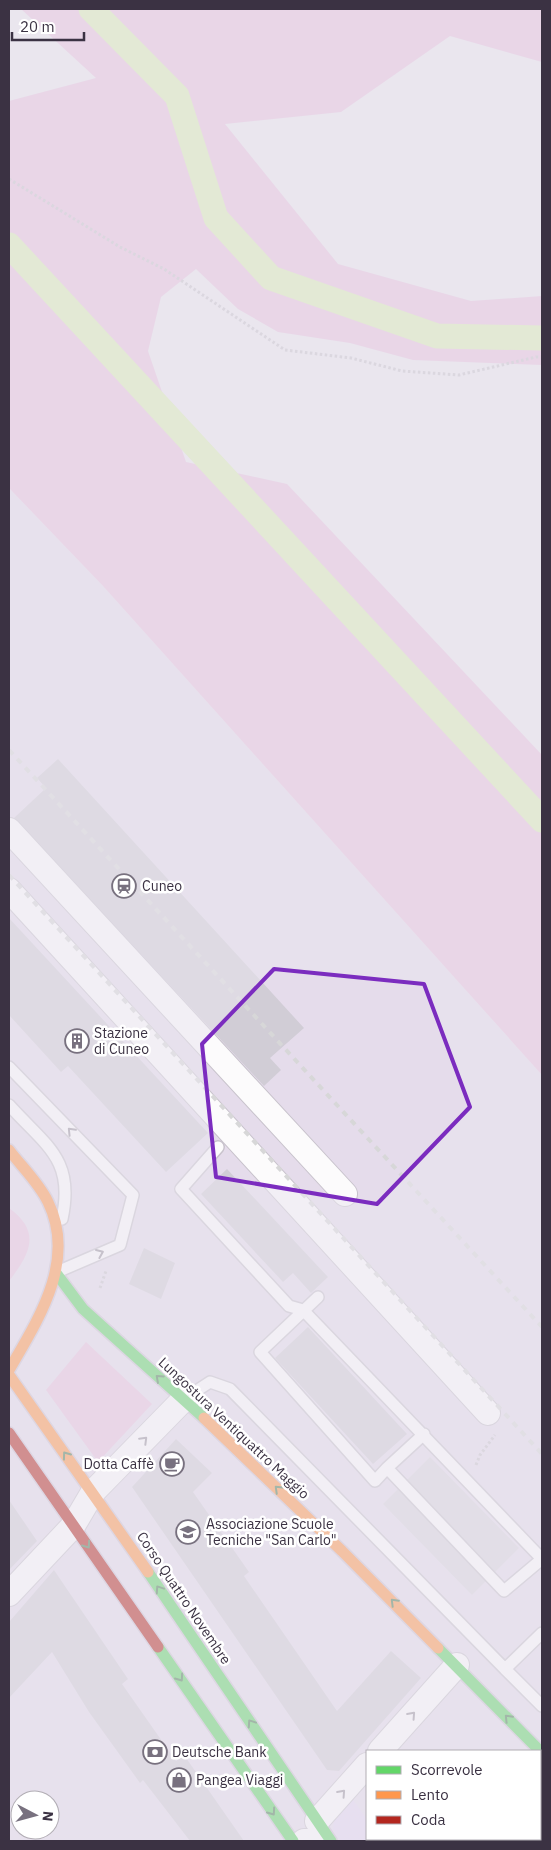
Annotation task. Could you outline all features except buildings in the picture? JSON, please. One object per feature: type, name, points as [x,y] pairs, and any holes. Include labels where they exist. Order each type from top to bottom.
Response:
[{"type":"main road","points":[[9,1150],[49,1203],[59,1233],[56,1273],[47,1303],[9,1370]]},
{"type":"main road","name":"Lungostura Ventiquattro Maggio","points":[[56,1273],[83,1309],[184,1399],[342,1551],[539,1750]]},
{"type":"main road","name":"Corso Quattro Novembre","points":[[9,1375],[93,1492],[318,1831],[331,1841]]},
{"type":"main road","points":[[9,1434],[293,1841]]},
{"type":"street","points":[[9,830],[344,1194]]},
{"type":"street","points":[[9,890],[488,1413]]},
{"type":"street","points":[[9,1594],[73,1526],[93,1492],[184,1399]]},
{"type":"street","points":[[381,1750],[457,1665]]},
{"type":"street","points":[[304,1841],[310,1840],[318,1831],[366,1766]]},
{"type":"lane","points":[[9,1068],[133,1195],[120,1245],[56,1273]]},
{"type":"lane","points":[[9,1105],[58,1158],[65,1177],[66,1199],[59,1233]]},
{"type":"lane","points":[[218,1147],[181,1189],[289,1306],[303,1310],[542,1559],[504,1591],[387,1468]]},
{"type":"lane","points":[[318,1297],[260,1352],[375,1481],[424,1434]]},
{"type":"lane","points":[[184,1399],[210,1382],[230,1389],[542,1706]]},
{"type":"lane","points":[[505,1669],[542,1633]]},
{"type":"path","points":[[9,179],[120,247],[164,269],[285,350],[351,358],[402,371],[459,375],[542,357]]},
{"type":"path","points":[[469,1483],[480,1455],[497,1433],[496,1421],[488,1413]]},
{"type":"highlighted area","points":[[274,969],[424,984],[470,1107],[377,1204],[216,1177],[202,1044]]},
{"type":"shaded area","points":[[21,9],[542,9],[542,62],[450,36],[341,112],[225,124],[338,264],[471,301],[542,296],[542,365],[413,360],[350,343],[278,332],[238,309],[196,269],[161,297],[148,351],[186,462],[287,484],[542,755],[542,1075],[103,586],[9,488],[9,101],[96,78]]},
{"type":"shaded area","points":[[9,488],[103,586],[542,1075],[542,1841],[9,1841]]},
{"type":"shaded area","points":[[9,1208],[26,1226],[29,1243],[22,1262],[9,1281]]},
{"type":"shaded area","points":[[86,1342],[152,1404],[98,1462],[46,1390]]},
{"type":"shaded area","points":[[430,1457],[519,1548],[472,1595],[383,1504]]},
{"type":"shaded area","points":[[353,1800],[366,1818],[366,1840],[383,1841],[340,1841],[333,1830],[334,1819]]},
{"type":"waterway","points":[[91,9],[177,96],[216,218],[271,278],[437,336],[542,338]]},
{"type":"waterway","points":[[9,245],[542,820]]},
{"type":"railway","points":[[9,750],[542,1327]]},
{"type":"railway","points":[[9,875],[542,1454]]},
{"type":"traffic: fast","points":[[56,1273],[83,1309],[204,1418]]},
{"type":"traffic: fast","points":[[148,1572],[331,1841]]},
{"type":"traffic: fast","points":[[158,1647],[293,1841]]},
{"type":"traffic: fast","points":[[438,1648],[539,1750]]},
{"type":"traffic: slow","points":[[9,1150],[35,1182],[48,1202],[56,1224],[58,1246],[56,1268],[42,1310],[9,1370]]},
{"type":"traffic: slow","points":[[9,1375],[148,1572]]},
{"type":"traffic: slow","points":[[204,1418],[342,1551],[438,1648]]},
{"type":"traffic: jam","points":[[9,1433],[158,1647]]},
{"type":"place","name":"Cuneo","points":[[124,886]]},
{"type":"place","name":"Stazione di Cuneo","points":[[77,1041]]},
{"type":"place","name":"Dotta Caffè","points":[[172,1464]]},
{"type":"place","name":"Associazione Scuole Tecniche \"San Carlo\"","points":[[188,1532]]},
{"type":"place","name":"Deutsche Bank","points":[[155,1752]]},
{"type":"place","name":"Pangea Viaggi","points":[[179,1780]]}]
